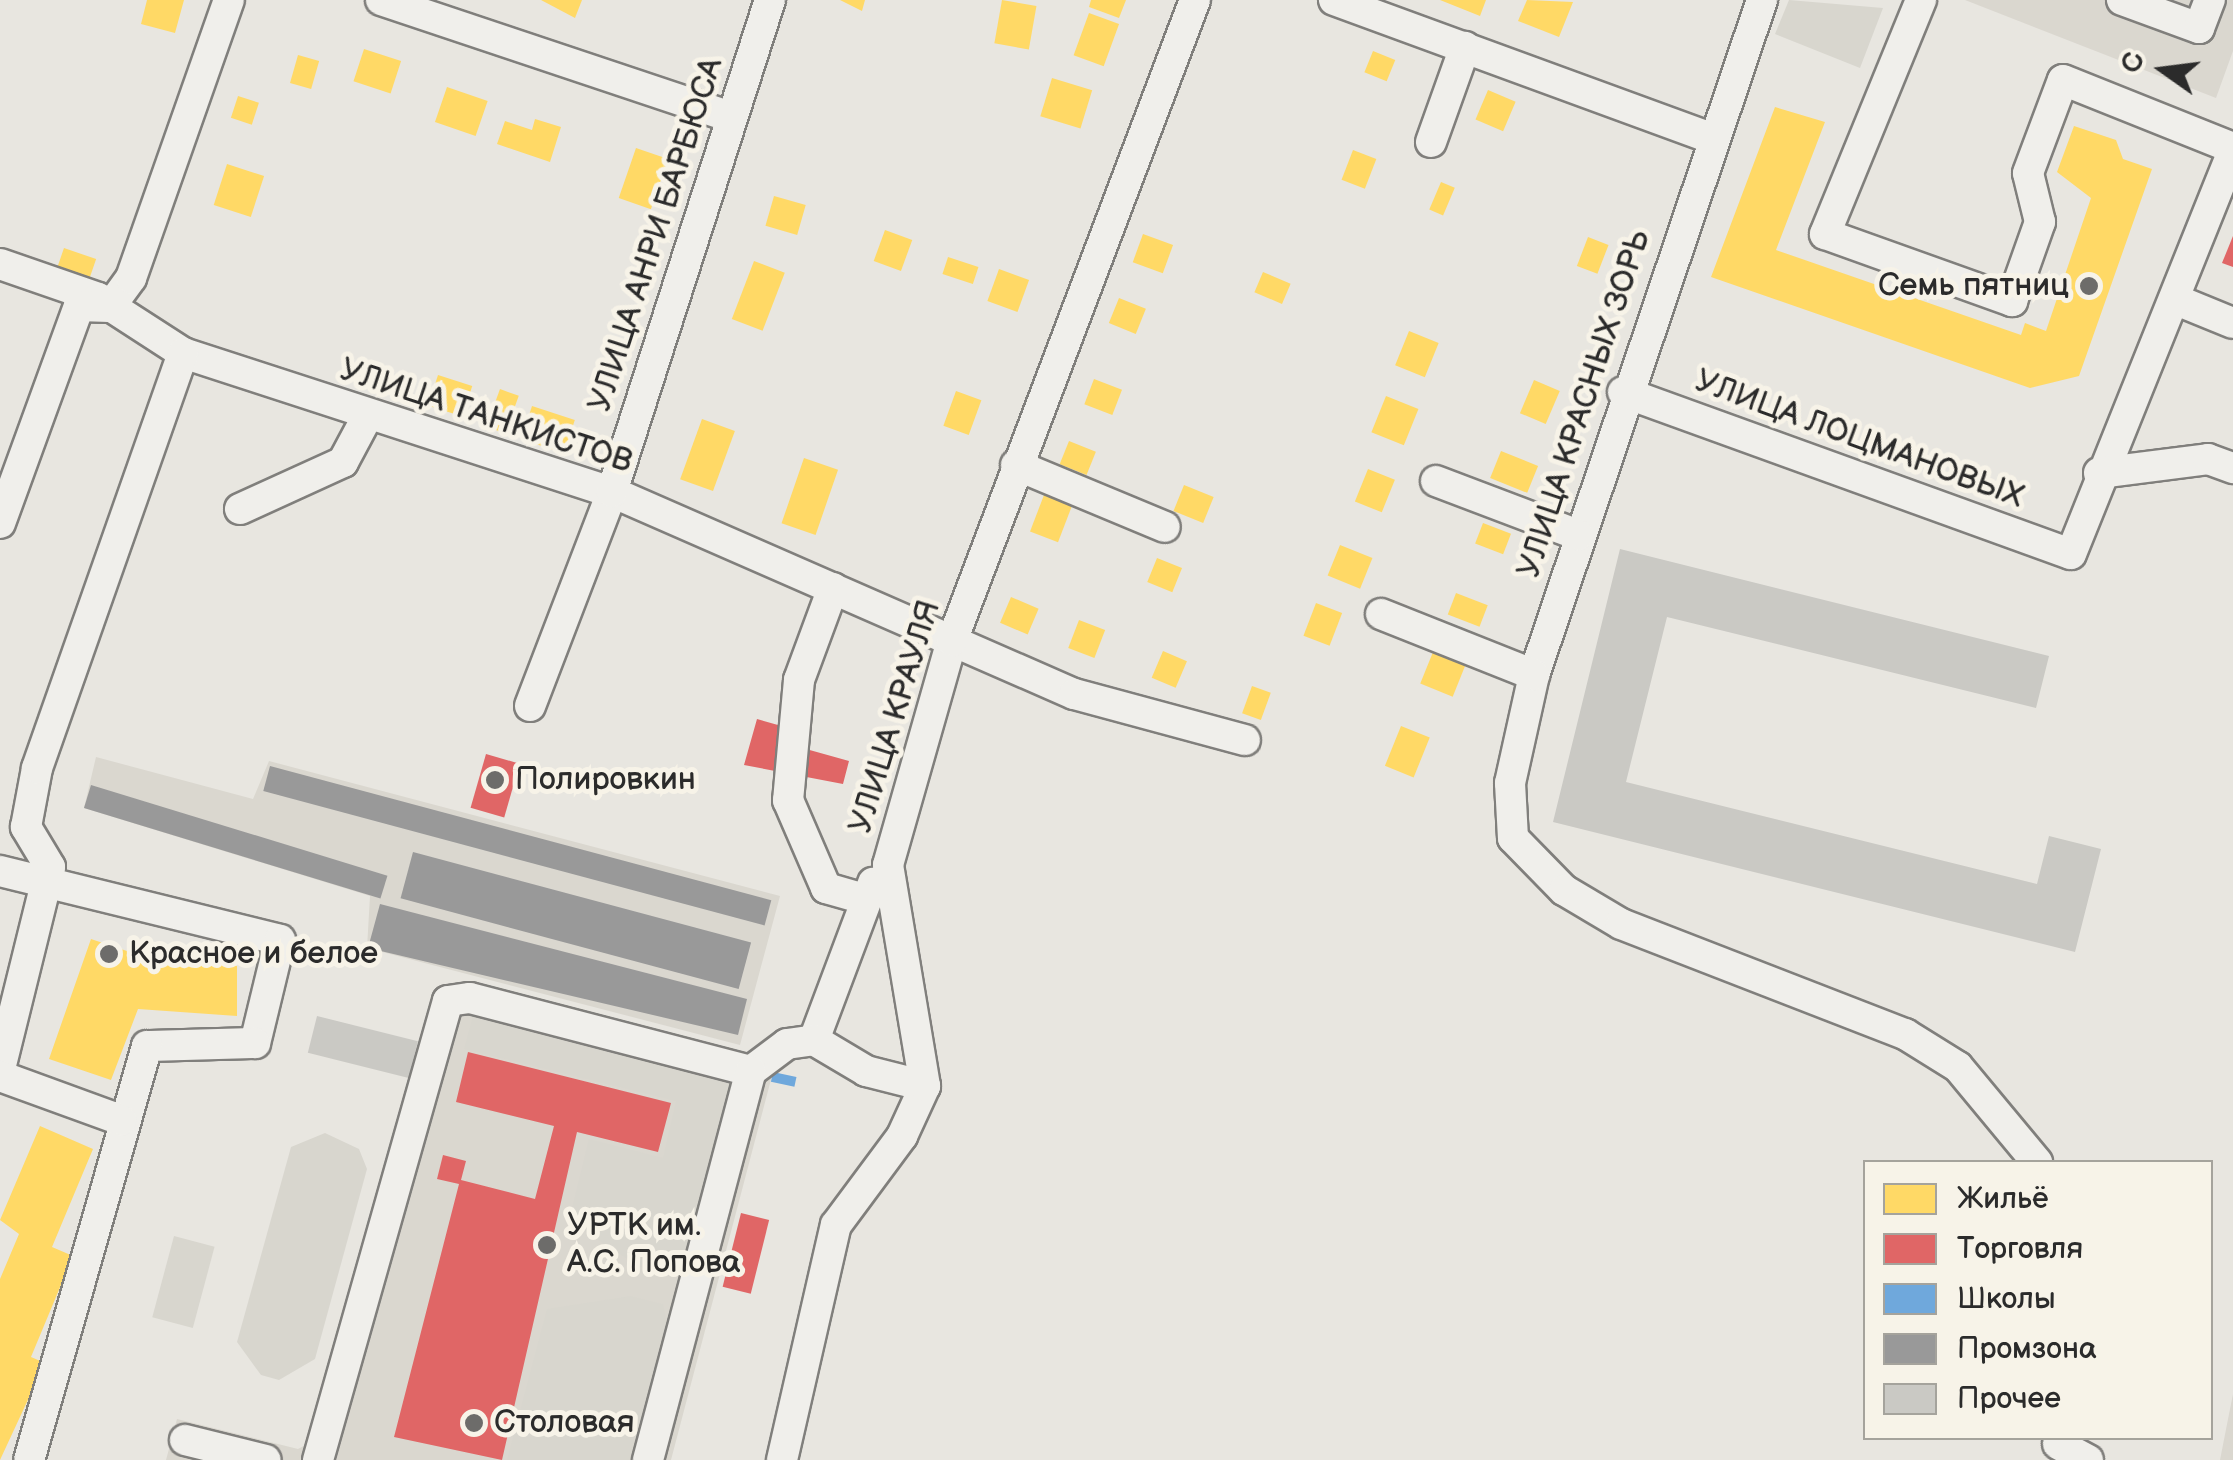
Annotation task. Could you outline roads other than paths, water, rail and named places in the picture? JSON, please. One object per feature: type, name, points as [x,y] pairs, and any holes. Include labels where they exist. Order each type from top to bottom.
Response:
[{"type":"street","points":[[0,523],[78,306],[110,307],[130,278],[229,0]]},
{"type":"street","points":[[381,0],[727,116]]},
{"type":"street","name":"УЛИЦА АНРИ БАРБЮСА","points":[[530,706],[612,492],[727,116],[770,0]]},
{"type":"street","name":"УЛИЦА КРАУЛЯ","points":[[924,1086],[888,865],[952,640],[1195,0]]},
{"type":"street","points":[[1334,0],[1711,138]]},
{"type":"street","name":"УЛИЦА КРАСНЫХ ЗОРЬ","points":[[1762,0],[1623,392],[1534,675],[1510,783],[1513,838],[1564,890],[1621,924],[1905,1034],[1958,1067],[2035,1160]]},
{"type":"street","points":[[1921,0],[1824,234],[2012,301],[2040,222],[2028,173],[2064,80],[2233,149],[2179,301],[2098,473]]},
{"type":"street","points":[[2122,0],[2199,28],[2210,0]]},
{"type":"street","points":[[1431,142],[1465,47]]},
{"type":"street","name":"УЛИЦА ТАНКИСТОВ","points":[[0,264],[110,307],[183,353],[366,416],[612,492],[1074,694],[1244,740]]},
{"type":"street","points":[[2179,301],[2233,324]]},
{"type":"street","points":[[121,1120],[0,1073],[50,867],[26,826],[37,768],[183,353]]},
{"type":"street","name":"УЛИЦА ЛОЦМАНОВЫХ","points":[[1623,392],[2070,554],[2098,473]]},
{"type":"street","points":[[240,509],[343,462],[366,416]]},
{"type":"street","points":[[2098,473],[2208,459],[2233,468]]},
{"type":"street","points":[[1016,465],[1166,527]]},
{"type":"street","points":[[1436,482],[1578,535]]},
{"type":"street","points":[[833,588],[799,680],[788,800],[826,888],[860,898]]},
{"type":"street","points":[[1381,614],[1534,675]]},
{"type":"street","points":[[814,1040],[860,898],[888,865]]},
{"type":"street","points":[[0,871],[280,940],[255,1044],[147,1046],[121,1120],[28,1460]]},
{"type":"street","points":[[318,1460],[448,1001],[470,998],[751,1071]]},
{"type":"street","points":[[648,1460],[751,1071],[788,1044],[814,1040],[866,1071],[924,1086],[902,1136],[836,1226],[782,1460]]},
{"type":"street","points":[[185,1440],[266,1460]]},
{"type":"street","points":[[2056,1447],[2088,1460]]},
{"type":"place","name":"Семь пятниц","points":[[2089,286]]},
{"type":"place","name":"Полировкин","points":[[495,780]]},
{"type":"place","name":"Красное и белое","points":[[109,954]]},
{"type":"place","name":"УРТК им. А.С. Попова","points":[[547,1245]]},
{"type":"place","name":"Столовая","points":[[474,1423]]}]
